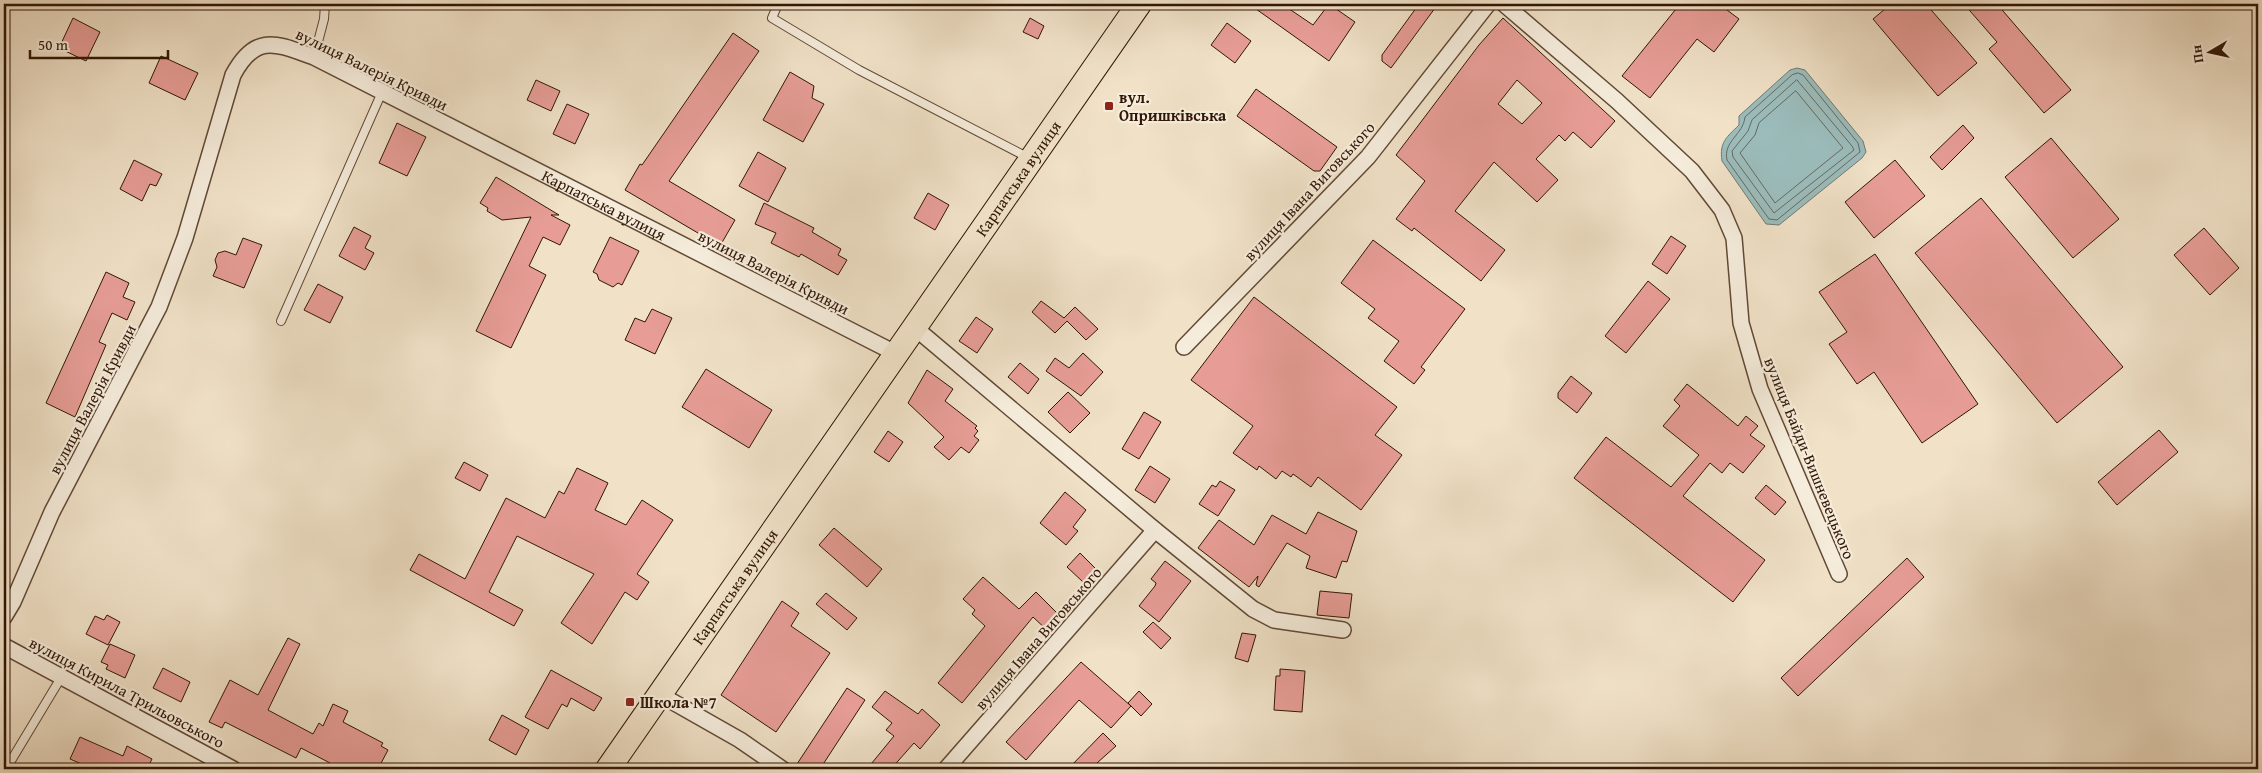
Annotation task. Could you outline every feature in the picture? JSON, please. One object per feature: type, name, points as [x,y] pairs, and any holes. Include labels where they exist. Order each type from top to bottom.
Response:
[{"type":"main road","name":"Карпатська вулиця","points":[[608,769],[1139,4]]},
{"type":"street","name":"вулиця Івана Виговського","points":[[1184,347],[1368,157],[1488,4]]},
{"type":"street","name":"вулиця Байди-Вишневецького","points":[[1504,4],[1617,101],[1692,171],[1722,210],[1734,238],[1740,323],[1760,389],[1839,574]]},
{"type":"street","name":"вулиця Валерія Кривди","points":[[4,617],[13,602],[52,512],[159,307],[182,246],[233,76],[238,66],[245,58],[265,45],[285,46],[314,57]]},
{"type":"street","points":[[314,57],[382,92]]},
{"type":"street","name":"вулиця Валерія Кривди","points":[[382,92],[895,353]]},
{"type":"street","points":[[914,327],[1155,530],[1253,609],[1274,620],[1343,630]]},
{"type":"street","name":"вулиця Івана Виговського","points":[[946,769],[1155,530]]},
{"type":"street","name":"вулиця Кирила Трильовського","points":[[4,646],[232,769]]},
{"type":"street","points":[[659,694],[740,740],[782,769]]},
{"type":"lane","points":[[314,57],[322,26],[325,4]]},
{"type":"lane","points":[[778,4],[772,18],[858,70],[1031,159]]},
{"type":"lane","points":[[281,321],[382,92]]},
{"type":"lane","points":[[6,769],[62,676]]},
{"type":"water","points":[[1797,68],[1805,70],[1863,141],[1866,152],[1862,158],[1779,225],[1766,224],[1722,161],[1721,154],[1725,140],[1739,125],[1739,116],[1790,70]]},
{"type":"building","points":[[1249,4],[1282,4],[1313,25],[1329,4],[1355,22],[1329,61]]},
{"type":"building","points":[[1419,4],[1438,4],[1391,68],[1382,61],[1382,55]]},
{"type":"building","points":[[1680,4],[1719,4],[1739,19],[1714,52],[1697,39],[1650,98],[1622,76]]},
{"type":"building","points":[[1891,4],[1926,4],[1977,63],[1938,96],[1873,19]]},
{"type":"building","points":[[1964,4],[1997,4],[2071,90],[2044,113],[1989,49],[1997,42]]},
{"type":"building","points":[[73,18],[100,32],[86,61],[59,48]]},
{"type":"building","points":[[1030,18],[1044,26],[1038,39],[1023,32]]},
{"type":"building","points":[[1503,18],[1615,121],[1591,148],[1573,132],[1565,141],[1559,135],[1536,159],[1558,180],[1537,202],[1494,162],[1455,211],[1505,250],[1481,281],[1414,228],[1412,231],[1396,219],[1425,181],[1396,155],[1479,45]],"holes":[[[1517,80],[1542,103],[1522,124],[1498,104]]]},
{"type":"building","points":[[1227,23],[1251,41],[1235,63],[1211,45]]},
{"type":"building","points":[[733,33],[759,51],[669,181],[735,220],[720,246],[625,190],[640,164],[642,165]]},
{"type":"building","points":[[161,56],[198,73],[185,100],[149,83]]},
{"type":"building","points":[[790,72],[814,86],[812,98],[824,104],[803,142],[763,120]]},
{"type":"building","points":[[536,80],[560,91],[551,111],[527,100]]},
{"type":"building","points":[[1256,89],[1337,147],[1320,171],[1314,171],[1237,116]]},
{"type":"building","points":[[567,104],[589,114],[575,144],[553,134]]},
{"type":"building","points":[[397,123],[426,137],[407,176],[379,163]]},
{"type":"building","points":[[1963,125],[1974,138],[1942,170],[1930,157]]},
{"type":"building","points":[[2051,138],[2119,219],[2073,258],[2005,177]]},
{"type":"building","points":[[758,152],[786,168],[768,202],[739,186]]},
{"type":"building","points":[[134,160],[162,174],[156,186],[150,184],[142,201],[120,189]]},
{"type":"building","points":[[1895,160],[1925,196],[1874,238],[1845,202]]},
{"type":"building","points":[[496,177],[559,215],[551,215],[570,225],[560,245],[543,237],[529,266],[546,275],[511,348],[476,331],[531,217],[502,220],[487,211],[488,208],[480,203]]},
{"type":"building","points":[[928,193],[949,205],[935,230],[914,218]]},
{"type":"building","points":[[1981,198],[2123,367],[2057,423],[1915,253]]},
{"type":"building","points":[[764,203],[814,228],[812,232],[841,249],[838,255],[847,260],[838,275],[801,254],[799,257],[771,243],[776,233],[755,224]]},
{"type":"building","points":[[354,227],[371,236],[365,248],[374,253],[365,270],[339,256]]},
{"type":"building","points":[[2204,228],[2239,268],[2210,295],[2174,255]]},
{"type":"building","points":[[1671,236],[1686,246],[1667,274],[1652,264]]},
{"type":"building","points":[[610,237],[639,251],[622,285],[618,283],[613,287],[599,280],[597,274],[593,272]]},
{"type":"building","points":[[243,238],[262,245],[244,288],[213,276],[217,267],[215,260],[218,253],[225,251],[236,255]]},
{"type":"building","points":[[1373,240],[1465,309],[1421,367],[1425,370],[1414,384],[1384,361],[1399,341],[1368,318],[1375,309],[1341,283]]},
{"type":"building","points":[[1875,254],[1978,404],[1922,443],[1874,372],[1857,384],[1829,344],[1847,332],[1819,292]]},
{"type":"building","points":[[106,272],[129,283],[123,297],[135,302],[127,320],[112,313],[99,342],[106,345],[75,417],[46,403]]},
{"type":"building","points":[[1648,281],[1670,299],[1626,353],[1605,336]]},
{"type":"building","points":[[318,284],[343,297],[330,323],[304,310]]},
{"type":"building","points":[[1254,297],[1397,407],[1375,435],[1402,455],[1361,510],[1318,477],[1311,487],[1293,474],[1291,477],[1282,471],[1276,479],[1259,466],[1257,470],[1233,453],[1253,426],[1191,380]]},
{"type":"building","points":[[1041,301],[1064,318],[1075,307],[1098,329],[1086,340],[1067,321],[1055,333],[1032,312]]},
{"type":"building","points":[[652,309],[672,318],[655,354],[625,340],[635,318],[645,322]]},
{"type":"building","points":[[976,317],[993,329],[977,353],[959,341]]},
{"type":"building","points":[[1083,353],[1103,372],[1081,396],[1046,371],[1055,358],[1069,368]]},
{"type":"building","points":[[1020,363],[1039,379],[1028,394],[1008,377]]},
{"type":"building","points":[[706,369],[772,410],[749,448],[682,407]]},
{"type":"building","points":[[927,370],[953,389],[945,401],[977,426],[975,428],[978,431],[974,436],[979,440],[969,453],[961,447],[949,460],[934,447],[944,437],[908,403]]},
{"type":"building","points":[[1571,376],[1592,393],[1577,413],[1558,398],[1558,393]]},
{"type":"building","points":[[1687,384],[1738,426],[1746,416],[1758,426],[1750,435],[1765,446],[1743,473],[1730,463],[1722,473],[1710,463],[1683,496],[1765,560],[1733,602],[1574,478],[1606,437],[1671,487],[1699,455],[1663,426],[1680,406],[1674,400]]},
{"type":"building","points":[[1068,392],[1090,413],[1070,433],[1048,412]]},
{"type":"building","points":[[1144,412],[1161,422],[1139,459],[1122,449]]},
{"type":"building","points":[[2159,430],[2178,452],[2117,505],[2098,482]]},
{"type":"building","points":[[888,431],[903,442],[889,462],[874,452]]},
{"type":"building","points":[[464,462],[488,475],[480,491],[455,478]]},
{"type":"building","points":[[1150,466],[1170,479],[1155,503],[1135,490]]},
{"type":"building","points":[[577,468],[608,483],[595,510],[626,525],[642,500],[673,520],[637,574],[649,582],[637,600],[625,592],[592,644],[561,623],[594,574],[517,536],[489,592],[523,610],[514,626],[410,570],[419,554],[465,579],[506,498],[545,518],[559,491],[564,494]]},
{"type":"building","points":[[1220,481],[1235,490],[1218,516],[1199,504],[1212,485],[1216,487]]},
{"type":"building","points":[[1766,485],[1786,502],[1775,515],[1755,498]]},
{"type":"building","points":[[1065,492],[1086,510],[1073,527],[1078,531],[1066,545],[1040,523]]},
{"type":"building","points":[[1318,512],[1357,531],[1347,562],[1342,561],[1336,578],[1306,568],[1310,556],[1287,543],[1259,587],[1256,585],[1258,576],[1249,587],[1198,548],[1219,520],[1254,545],[1272,515],[1306,534]]},
{"type":"building","points":[[834,528],[882,569],[867,587],[819,545]]},
{"type":"building","points":[[1080,553],[1096,569],[1083,582],[1067,567]]},
{"type":"building","points":[[1907,558],[1924,577],[1798,696],[1781,678]]},
{"type":"building","points":[[1165,561],[1191,581],[1159,622],[1139,606],[1155,586],[1156,583],[1151,579]]},
{"type":"building","points":[[983,577],[1019,609],[1036,592],[1062,618],[1049,632],[1033,617],[962,703],[938,683],[985,626],[972,614],[975,610],[963,599]]},
{"type":"building","points":[[1320,591],[1352,594],[1349,618],[1317,615]]},
{"type":"building","points":[[826,593],[857,618],[847,630],[816,604]]},
{"type":"building","points":[[782,601],[799,613],[791,626],[830,653],[776,732],[721,695]]},
{"type":"building","points":[[107,615],[120,622],[108,645],[86,634],[95,616],[104,620]]},
{"type":"building","points":[[1153,622],[1171,638],[1161,649],[1143,632]]},
{"type":"building","points":[[1242,633],[1256,635],[1248,662],[1235,658]]},
{"type":"building","points":[[288,638],[300,644],[268,710],[313,734],[319,723],[323,726],[333,704],[348,711],[343,722],[383,743],[381,746],[388,750],[378,769],[327,769],[330,763],[301,748],[296,758],[225,722],[222,728],[209,722],[230,680],[258,695]]},
{"type":"building","points":[[110,644],[135,655],[125,678],[106,669],[108,665],[101,662]]},
{"type":"building","points":[[1081,662],[1131,706],[1111,728],[1079,700],[1026,760],[1006,742]]},
{"type":"building","points":[[163,668],[190,682],[181,702],[153,688]]},
{"type":"building","points":[[1280,669],[1305,671],[1302,712],[1274,710],[1276,676],[1280,676]]},
{"type":"building","points":[[551,670],[602,698],[594,711],[571,698],[567,707],[562,704],[548,729],[525,717]]},
{"type":"building","points":[[847,688],[865,700],[820,769],[805,769],[797,764]]},
{"type":"building","points":[[885,691],[918,714],[922,709],[940,725],[920,749],[914,743],[891,769],[867,769],[894,736],[886,730],[892,723],[872,707]]},
{"type":"building","points":[[1139,691],[1152,704],[1141,716],[1128,703]]},
{"type":"building","points":[[502,715],[529,730],[516,755],[489,740]]},
{"type":"building","points":[[1103,733],[1116,746],[1097,763],[1094,769],[1068,769]]},
{"type":"building","points":[[80,737],[123,756],[127,746],[152,759],[148,767],[153,769],[93,769],[70,759]]},
{"type":"place","name":"вул. Опришківська","points":[[1109,106]]},
{"type":"place","name":"Школа №7","points":[[630,702]]}]
